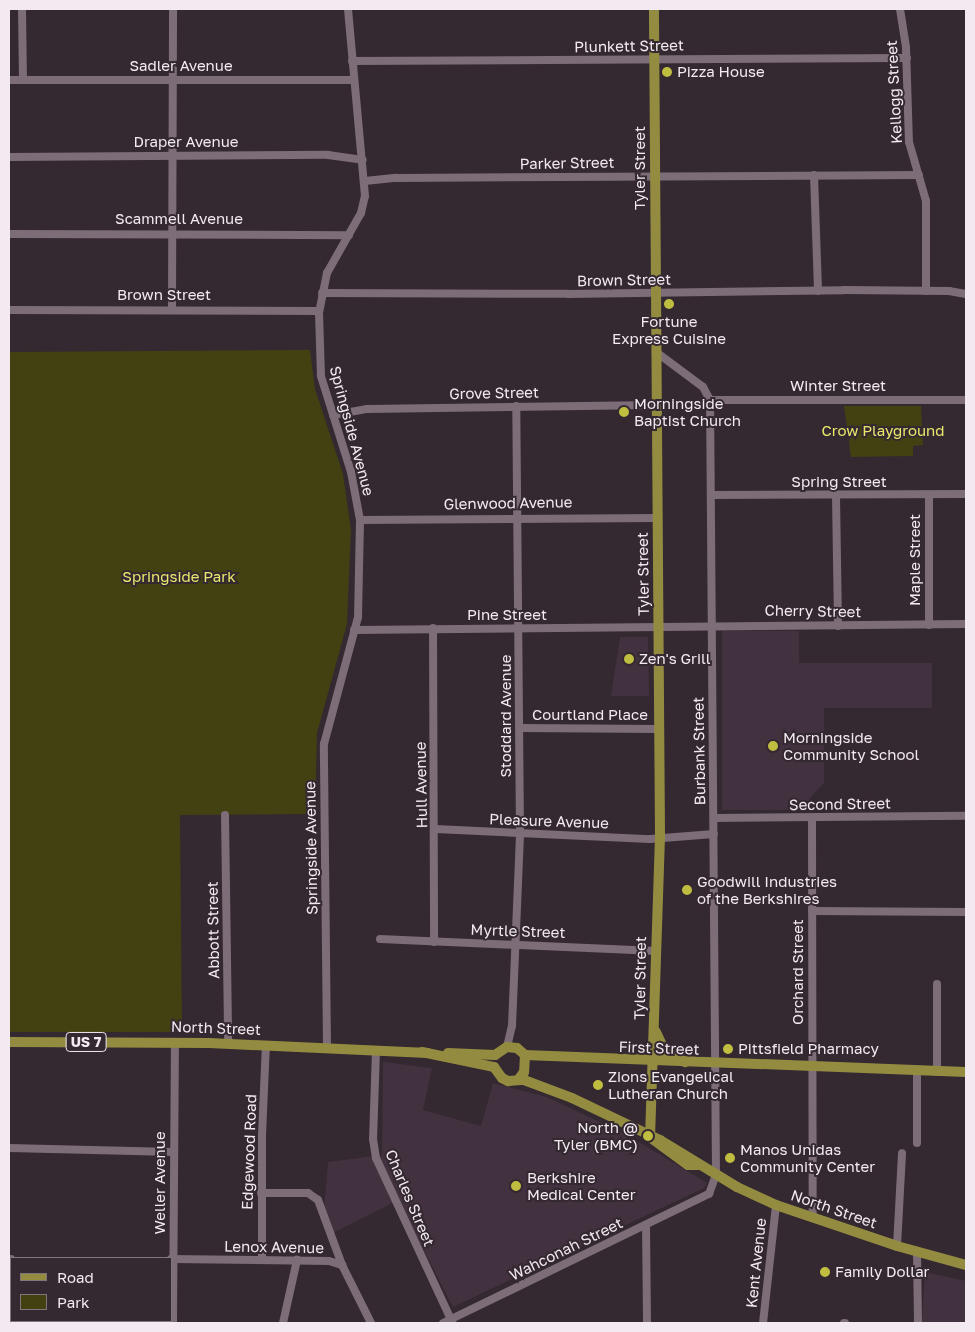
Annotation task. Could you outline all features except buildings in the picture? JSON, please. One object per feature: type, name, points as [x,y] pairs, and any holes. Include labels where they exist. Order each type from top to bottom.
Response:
[{"type":"main road","name":"Tyler Street","points":[[650,1138],[660,836],[654,9]]},
{"type":"main road","points":[[654,1021],[665,1050],[688,1063]]},
{"type":"main road","name":"North Street","points":[[9,1042],[228,1043],[495,1055]]},
{"type":"main road","points":[[494,1067],[495,1055],[512,1047],[525,1059],[519,1079]]},
{"type":"main road","name":"North Street","points":[[422,1052],[494,1067],[502,1078],[508,1081],[519,1079],[572,1098],[650,1138],[688,1166],[698,1165],[776,1205],[897,1246],[966,1265]]},
{"type":"main road","name":"First Street","points":[[525,1059],[561,1058],[812,1069],[966,1072]]},
{"type":"street","points":[[22,9],[23,80]]},
{"type":"street","points":[[172,308],[174,233],[172,80],[174,9]]},
{"type":"street","name":"Springside Avenue","points":[[327,1048],[324,744],[354,630],[359,586],[360,520],[351,472],[321,376],[319,310],[322,293],[335,254],[349,235],[361,213],[365,181],[352,80],[348,9]]},
{"type":"street","name":"Kellogg Street","points":[[900,9],[907,58],[909,137],[926,201],[926,291]]},
{"type":"street","name":"Plunkett Street","points":[[352,61],[907,58]]},
{"type":"street","name":"Sadler Avenue","points":[[9,80],[352,80]]},
{"type":"street","name":"Draper Avenue","points":[[9,157],[328,156],[363,160]]},
{"type":"street","points":[[814,175],[818,291]]},
{"type":"street","name":"Parker Street","points":[[365,181],[655,176],[919,175]]},
{"type":"street","name":"Scammell Avenue","points":[[9,234],[349,235]]},
{"type":"street","name":"Brown Street","points":[[322,293],[926,291],[966,294]]},
{"type":"street","name":"Brown Street","points":[[9,310],[172,308],[319,310]]},
{"type":"street","points":[[656,352],[703,387],[710,400]]},
{"type":"street","name":"Winter Street","points":[[710,400],[966,400]]},
{"type":"street","name":"Burbank Street","points":[[710,400],[716,1175]]},
{"type":"street","name":"Grove Street","points":[[333,415],[367,409],[656,405]]},
{"type":"street","name":"Stoddard Avenue","points":[[512,1047],[520,834],[516,406]]},
{"type":"street","name":"Spring Street","points":[[712,495],[966,494]]},
{"type":"street","name":"Maple Street","points":[[929,625],[930,495]]},
{"type":"street","points":[[836,496],[838,626]]},
{"type":"street","name":"Glenwood Avenue","points":[[360,520],[657,518]]},
{"type":"street","name":"Cherry Street","points":[[659,628],[966,624]]},
{"type":"street","name":"Hull Avenue","points":[[433,628],[436,829],[434,942]]},
{"type":"street","name":"Pine Street","points":[[354,630],[659,628]]},
{"type":"street","name":"Courtland Place","points":[[520,728],[659,729]]},
{"type":"street","name":"Abbott Street","points":[[225,815],[228,1043]]},
{"type":"street","name":"Second Street","points":[[714,818],[966,816]]},
{"type":"street","name":"Orchard Street","points":[[812,818],[813,1216]]},
{"type":"street","name":"Pleasure Avenue","points":[[436,829],[520,834],[585,834],[650,839],[660,836],[714,834]]},
{"type":"street","points":[[812,911],[966,912]]},
{"type":"street","name":"Myrtle Street","points":[[380,939],[656,950]]},
{"type":"street","points":[[937,984],[937,1072]]},
{"type":"street","name":"Weller Avenue","points":[[173,1323],[175,1042]]},
{"type":"street","name":"Edgewood Road","points":[[262,1259],[266,1045]]},
{"type":"street","name":"Charles Street","points":[[376,1050],[373,1140],[376,1158],[452,1321]]},
{"type":"street","points":[[917,1072],[917,1143]]},
{"type":"street","points":[[9,1148],[174,1152]]},
{"type":"street","points":[[897,1246],[902,1153]]},
{"type":"street","name":"Wahconah Street","points":[[442,1323],[452,1321],[709,1194],[716,1175]]},
{"type":"street","points":[[262,1193],[308,1193],[318,1200],[342,1265]]},
{"type":"street","name":"Kent Avenue","points":[[764,1323],[776,1205]]},
{"type":"street","points":[[646,1225],[647,1323]]},
{"type":"street","points":[[917,1252],[918,1323]]},
{"type":"street","name":"Lenox Avenue","points":[[172,1259],[329,1261],[342,1265],[371,1323]]},
{"type":"street","points":[[283,1323],[297,1260]]},
{"type":"shaded area","name":"Morningside Community School","points":[[722,631],[799,631],[799,663],[932,663],[932,708],[824,708],[824,783],[799,810],[722,810]]},
{"type":"shaded area","points":[[620,637],[648,637],[649,696],[611,696]]},
{"type":"shaded area","name":"Berkshire Medical Center","points":[[383,1062],[432,1068],[423,1110],[481,1126],[493,1083],[547,1097],[629,1136],[707,1183],[704,1188],[453,1307],[398,1200],[333,1233],[324,1209],[328,1162],[382,1155]]},
{"type":"shaded area","points":[[925,1272],[966,1281],[966,1323],[922,1323]]},
{"type":"green space","name":"Springside Park","points":[[310,350],[315,389],[343,474],[351,530],[347,624],[317,733],[315,814],[180,815],[182,1032],[9,1032],[9,352]]},
{"type":"green space","name":"Crow Playground","points":[[844,406],[921,406],[923,445],[913,446],[913,456],[851,457]]},
{"type":"place","name":"Pizza House","points":[[667,72]]},
{"type":"place","name":"Fortune Express Cuisine","points":[[669,304]]},
{"type":"place","name":"Morningside Baptist Church","points":[[624,412]]},
{"type":"place","name":"Zen's Grill","points":[[629,659]]},
{"type":"place","name":"Morningside Community School","points":[[773,746]]},
{"type":"place","name":"Goodwill Industries of the Berkshires","points":[[687,890]]},
{"type":"place","name":"Pittsfield Pharmacy","points":[[728,1049]]},
{"type":"place","name":"Zions Evangelical Lutheran Church","points":[[598,1085]]},
{"type":"place","name":"North @ Tyler (BMC)","points":[[648,1136]]},
{"type":"place","name":"Manos Unidas Community Center","points":[[730,1158]]},
{"type":"place","name":"Berkshire Medical Center","points":[[516,1186]]},
{"type":"place","name":"Family Dollar","points":[[825,1272]]}]
